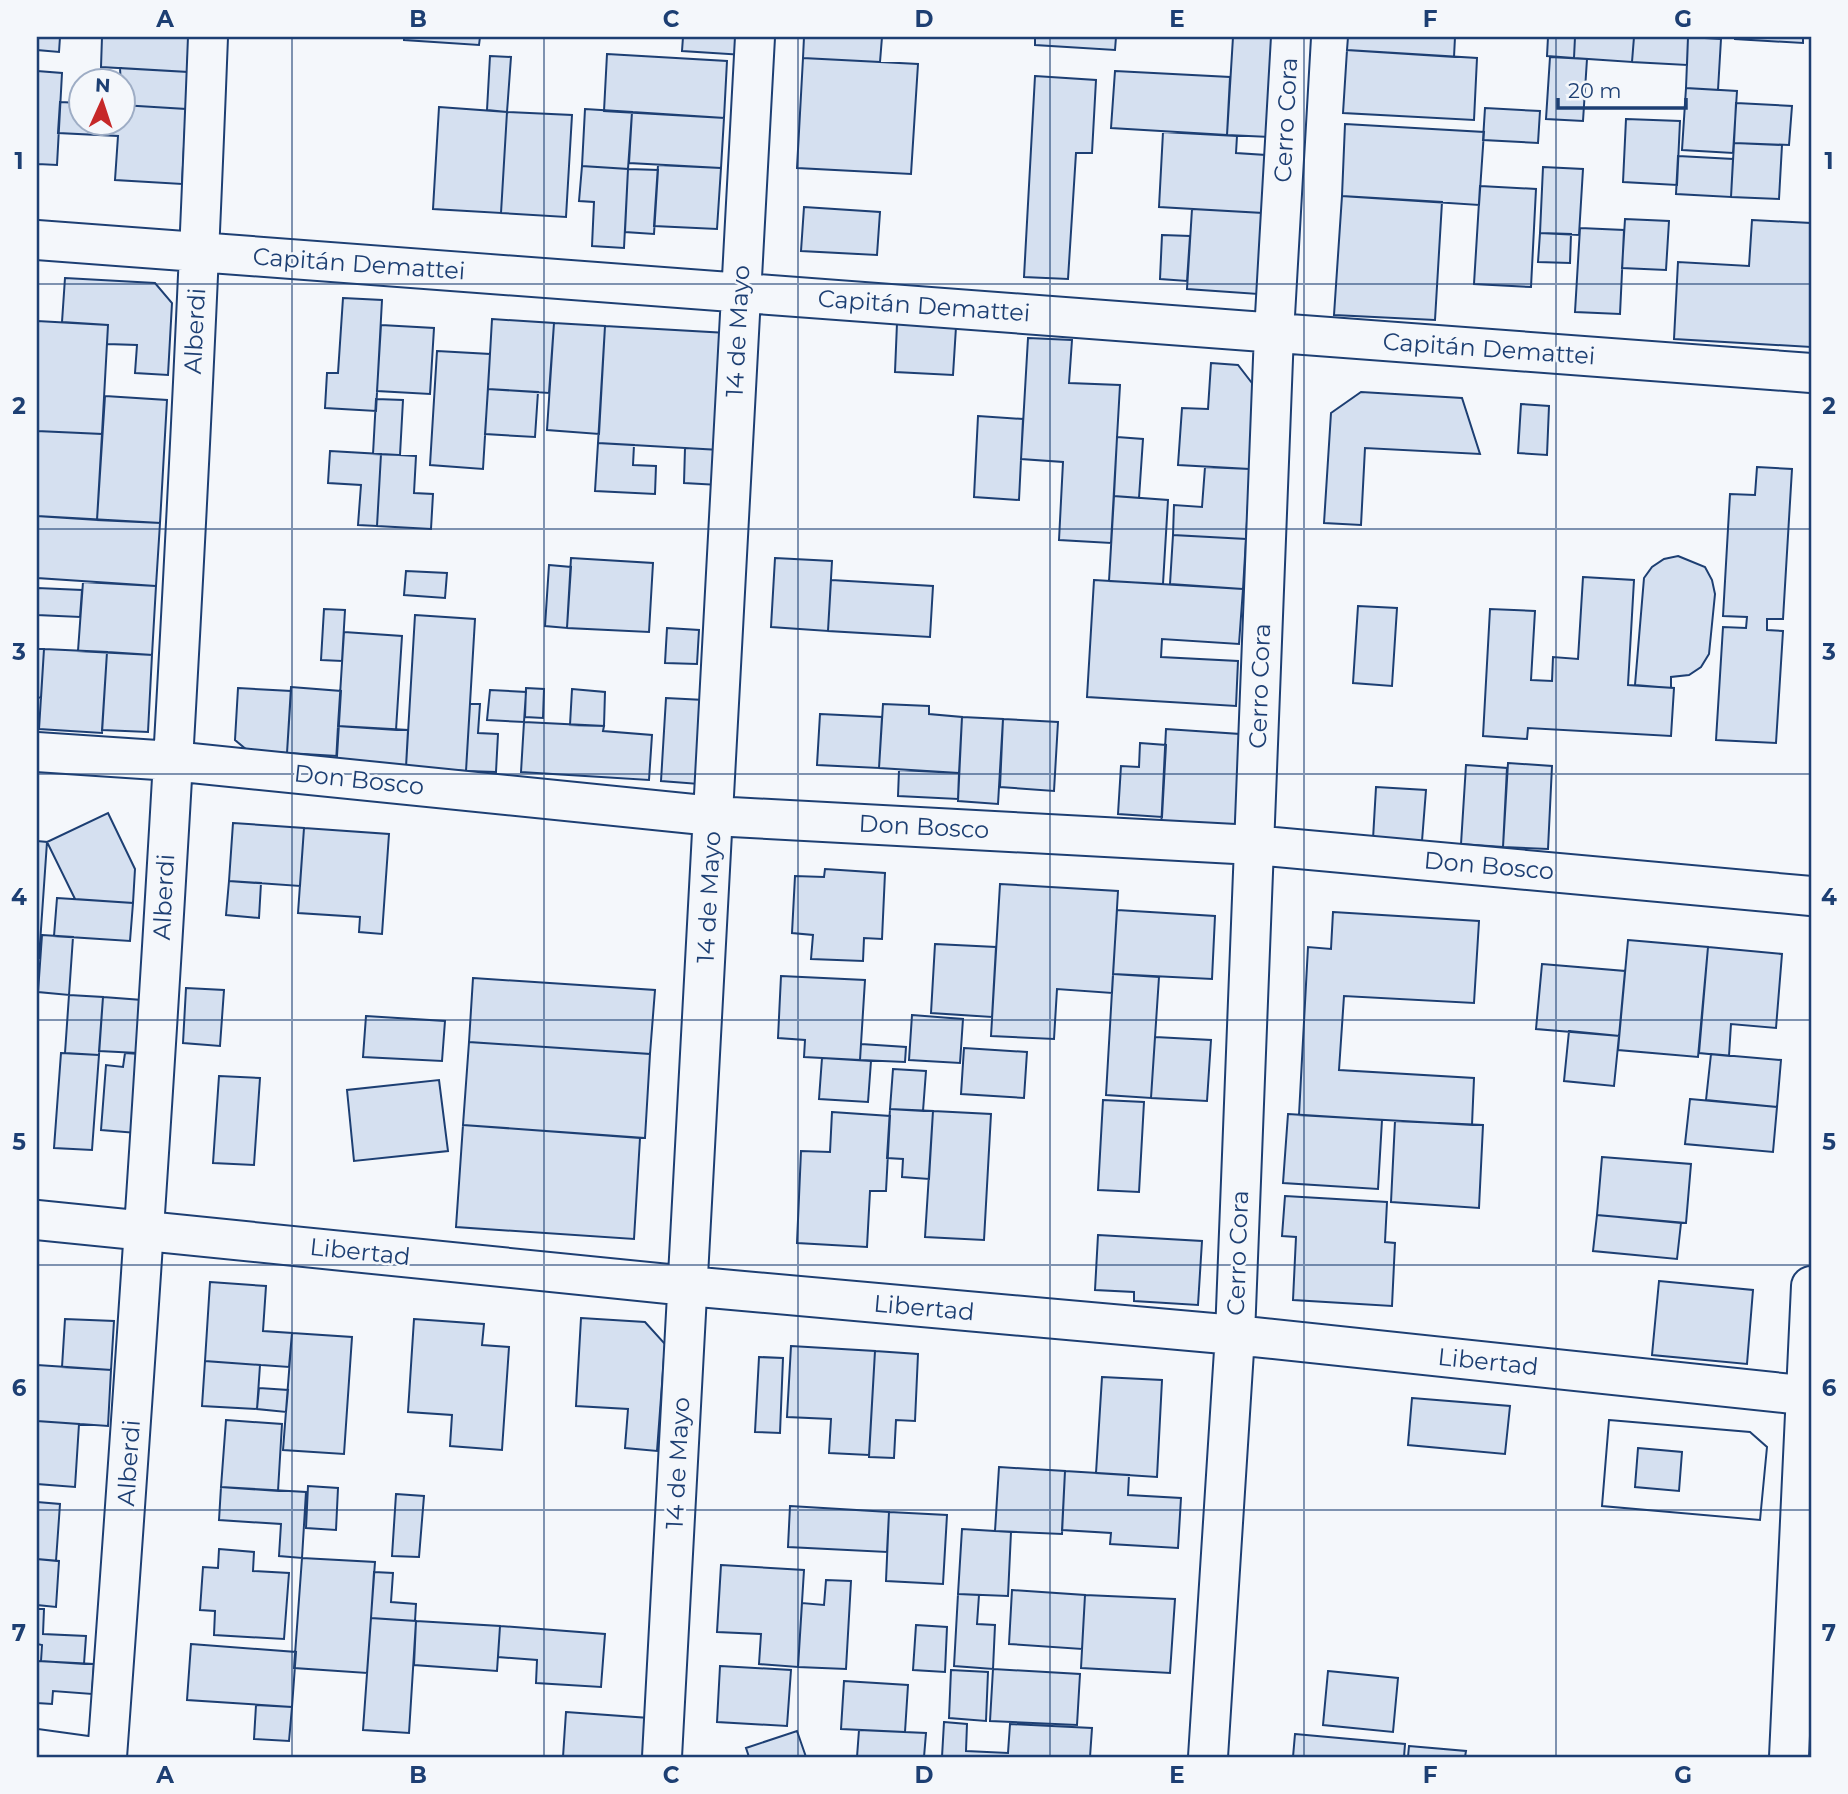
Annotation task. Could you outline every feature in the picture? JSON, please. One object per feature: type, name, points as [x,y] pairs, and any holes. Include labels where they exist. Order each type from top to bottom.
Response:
[{"type":"street","name":"Alberdi","points":[[107,1757],[146,1230],[200,252],[208,37]]},
{"type":"street","name":"14 de Mayo","points":[[662,1757],[755,37]]},
{"type":"street","name":"Cerro Cora","points":[[1208,1757],[1235,1335],[1274,333],[1291,37]]},
{"type":"street","name":"Capitán Demattei","points":[[37,240],[1811,373]]},
{"type":"street","name":"Don Bosco","points":[[37,752],[172,761],[713,816],[1254,845],[1811,896]]},
{"type":"street","name":"Libertad","points":[[37,1220],[688,1286],[1235,1335],[1810,1396]]},
{"type":"street","points":[[1790,1757],[1810,1396],[1811,1286]]},
{"type":"street","points":[[37,1749],[95,1757]]},
{"type":"building","points":[[37,37],[60,37],[59,52],[37,50]]},
{"type":"building","points":[[102,37],[189,37],[187,72],[136,69],[136,66],[101,66]]},
{"type":"building","points":[[404,37],[480,37],[479,45],[404,40]]},
{"type":"building","points":[[683,37],[745,37],[744,55],[682,51]]},
{"type":"building","points":[[804,37],[882,37],[880,62],[803,58]]},
{"type":"building","points":[[1035,37],[1116,37],[1115,50],[1035,45]]},
{"type":"building","points":[[1233,37],[1276,38],[1270,137],[1227,135]]},
{"type":"building","points":[[1348,37],[1455,37],[1454,57],[1347,50]]},
{"type":"building","points":[[1548,37],[1575,37],[1574,58],[1547,56]]},
{"type":"building","points":[[1575,37],[1634,37],[1632,62],[1574,58]]},
{"type":"building","points":[[1634,37],[1688,37],[1687,65],[1632,62]]},
{"type":"building","points":[[1688,37],[1721,39],[1718,90],[1686,88]]},
{"type":"building","points":[[1803,37],[1803,43],[1735,39]]},
{"type":"building","points":[[1347,50],[1477,58],[1474,120],[1343,113]]},
{"type":"building","points":[[607,54],[727,61],[724,118],[604,111]]},
{"type":"building","points":[[490,56],[511,57],[507,112],[487,110]]},
{"type":"building","points":[[1550,57],[1587,59],[1583,121],[1546,119]]},
{"type":"building","points":[[803,58],[918,64],[911,174],[797,168]]},
{"type":"building","points":[[136,69],[188,72],[186,109],[136,106]]},
{"type":"building","points":[[37,71],[62,73],[57,165],[38,164],[37,188]]},
{"type":"building","points":[[1115,71],[1230,77],[1227,135],[1111,128]]},
{"type":"building","points":[[1035,76],[1096,80],[1092,153],[1076,153],[1068,279],[1024,277]]},
{"type":"building","points":[[1686,88],[1737,91],[1733,153],[1682,150]]},
{"type":"building","points":[[60,102],[66,102],[66,133],[58,133]]},
{"type":"building","points":[[1736,103],[1792,106],[1789,145],[1734,143]]},
{"type":"building","points":[[136,106],[186,109],[182,184],[115,180],[118,136],[136,136]]},
{"type":"building","points":[[439,107],[507,112],[501,213],[433,209]]},
{"type":"building","points":[[1485,108],[1540,111],[1538,143],[1483,140]]},
{"type":"building","points":[[585,109],[632,112],[628,169],[582,166]]},
{"type":"building","points":[[507,112],[572,115],[566,217],[501,213]]},
{"type":"building","points":[[632,112],[724,118],[721,168],[629,163]]},
{"type":"building","points":[[1626,119],[1680,121],[1677,185],[1623,182]]},
{"type":"building","points":[[1345,124],[1484,132],[1479,205],[1342,196]]},
{"type":"building","points":[[1163,132],[1237,136],[1236,153],[1266,155],[1263,213],[1159,207]]},
{"type":"building","points":[[1734,143],[1782,145],[1779,199],[1731,197]]},
{"type":"building","points":[[1678,156],[1733,159],[1731,197],[1676,194]]},
{"type":"building","points":[[658,165],[721,168],[717,229],[654,226]]},
{"type":"building","points":[[582,166],[628,169],[624,248],[592,246],[594,202],[579,201]]},
{"type":"building","points":[[1543,167],[1583,169],[1579,235],[1540,233]]},
{"type":"building","points":[[628,169],[658,170],[654,234],[625,232]]},
{"type":"building","points":[[1480,186],[1536,189],[1531,287],[1474,284]]},
{"type":"building","points":[[1342,196],[1442,202],[1435,320],[1334,315]]},
{"type":"building","points":[[804,207],[880,212],[877,255],[801,251]]},
{"type":"building","points":[[1192,209],[1263,213],[1258,294],[1187,289]]},
{"type":"building","points":[[1625,219],[1669,221],[1666,270],[1622,268]]},
{"type":"building","points":[[1752,220],[1811,223],[1811,347],[1674,339],[1678,262],[1749,266]]},
{"type":"building","points":[[1580,228],[1624,230],[1620,314],[1575,312]]},
{"type":"building","points":[[1540,233],[1571,234],[1570,263],[1538,262]]},
{"type":"building","points":[[1162,235],[1190,236],[1187,281],[1160,279]]},
{"type":"building","points":[[65,278],[155,283],[172,303],[168,375],[135,373],[137,345],[107,344],[108,325],[62,322]]},
{"type":"building","points":[[343,298],[382,300],[376,411],[325,408],[327,373],[338,373]]},
{"type":"building","points":[[492,319],[554,323],[549,393],[488,389]]},
{"type":"building","points":[[37,321],[108,325],[102,434],[37,431]]},
{"type":"building","points":[[554,323],[605,326],[599,434],[547,430]]},
{"type":"building","points":[[897,323],[956,327],[953,375],[895,372]]},
{"type":"building","points":[[381,325],[434,328],[430,394],[377,391]]},
{"type":"building","points":[[605,326],[727,333],[720,450],[598,443]]},
{"type":"building","points":[[1028,338],[1072,340],[1069,383],[1120,385],[1111,543],[1059,540],[1063,462],[1021,459]]},
{"type":"building","points":[[437,351],[490,354],[483,469],[430,465]]},
{"type":"building","points":[[1211,363],[1238,365],[1255,387],[1250,469],[1178,465],[1182,408],[1208,409]]},
{"type":"building","points":[[488,389],[538,392],[535,437],[485,434]]},
{"type":"building","points":[[1361,392],[1462,398],[1480,454],[1365,448],[1361,525],[1324,523],[1331,413]]},
{"type":"building","points":[[105,396],[167,400],[160,523],[97,520]]},
{"type":"building","points":[[376,399],[403,400],[400,455],[373,454]]},
{"type":"building","points":[[1521,404],[1549,406],[1547,455],[1518,453]]},
{"type":"building","points":[[978,416],[1023,419],[1019,500],[974,497]]},
{"type":"building","points":[[37,431],[102,434],[97,520],[37,516]]},
{"type":"building","points":[[1117,437],[1143,439],[1139,498],[1114,496]]},
{"type":"building","points":[[598,443],[634,445],[633,465],[656,466],[655,494],[595,491]]},
{"type":"building","points":[[685,448],[720,450],[719,485],[684,483]]},
{"type":"building","points":[[330,451],[381,454],[377,526],[358,525],[361,485],[328,483]]},
{"type":"building","points":[[381,454],[416,456],[414,493],[433,494],[431,529],[377,526]]},
{"type":"building","points":[[1205,467],[1250,469],[1246,539],[1173,535],[1174,505],[1202,507]]},
{"type":"building","points":[[1757,467],[1792,469],[1783,619],[1767,619],[1767,630],[1783,631],[1776,743],[1716,740],[1723,627],[1746,628],[1747,617],[1723,616],[1730,494],[1755,495]]},
{"type":"building","points":[[1114,496],[1168,500],[1163,584],[1109,581]]},
{"type":"building","points":[[37,516],[160,523],[156,586],[37,578]]},
{"type":"building","points":[[1173,535],[1246,539],[1243,589],[1170,584]]},
{"type":"building","points":[[1678,556],[1705,567],[1712,580],[1715,594],[1709,654],[1701,667],[1689,675],[1671,677],[1671,688],[1635,685],[1644,578],[1652,567],[1664,559]]},
{"type":"building","points":[[571,558],[653,563],[649,632],[567,628]]},
{"type":"building","points":[[775,558],[832,561],[828,631],[771,627]]},
{"type":"building","points":[[549,565],[571,567],[567,628],[545,626]]},
{"type":"building","points":[[406,571],[447,573],[445,598],[404,595]]},
{"type":"building","points":[[1583,577],[1634,580],[1628,685],[1674,688],[1671,736],[1528,728],[1527,739],[1483,736],[1490,609],[1535,611],[1531,680],[1552,681],[1553,657],[1578,659]]},
{"type":"building","points":[[831,580],[933,586],[930,637],[828,631]]},
{"type":"building","points":[[1094,580],[1243,589],[1239,644],[1162,639],[1161,657],[1238,661],[1236,706],[1087,697]]},
{"type":"building","points":[[83,582],[156,586],[152,655],[78,651]]},
{"type":"building","points":[[37,588],[82,590],[80,617],[37,615]]},
{"type":"building","points":[[1358,606],[1397,608],[1392,686],[1353,683]]},
{"type":"building","points":[[324,609],[345,610],[342,661],[321,660]]},
{"type":"building","points":[[415,615],[475,619],[466,771],[406,767]]},
{"type":"building","points":[[667,628],[699,630],[697,664],[665,663]]},
{"type":"building","points":[[344,632],[402,636],[396,730],[338,726]]},
{"type":"building","points":[[37,649],[44,649],[41,698],[37,697]]},
{"type":"building","points":[[44,649],[107,652],[102,733],[39,729]]},
{"type":"building","points":[[107,652],[152,655],[148,732],[102,730]]},
{"type":"building","points":[[291,687],[341,691],[337,756],[287,753]]},
{"type":"building","points":[[238,688],[291,691],[287,753],[247,750],[235,740]]},
{"type":"building","points":[[526,688],[544,689],[543,718],[525,717]]},
{"type":"building","points":[[572,689],[605,692],[604,726],[570,725]]},
{"type":"building","points":[[490,690],[526,692],[524,722],[487,720]]},
{"type":"building","points":[[666,698],[704,700],[699,784],[661,781]]},
{"type":"building","points":[[470,704],[480,704],[478,733],[498,734],[496,772],[466,771]]},
{"type":"building","points":[[883,704],[929,706],[929,714],[962,717],[959,773],[879,768]]},
{"type":"building","points":[[820,714],[882,717],[879,768],[817,765]]},
{"type":"building","points":[[962,717],[1003,719],[998,804],[958,801]]},
{"type":"building","points":[[1003,719],[1058,722],[1054,791],[1000,787]]},
{"type":"building","points":[[524,722],[604,726],[603,731],[652,735],[649,780],[521,772]]},
{"type":"building","points":[[338,726],[408,730],[406,767],[336,763]]},
{"type":"building","points":[[1166,729],[1240,734],[1235,834],[1161,829]]},
{"type":"building","points":[[1140,743],[1166,745],[1162,817],[1118,814],[1121,766],[1139,767]]},
{"type":"building","points":[[1508,763],[1552,766],[1548,849],[1503,847]]},
{"type":"building","points":[[1466,765],[1507,768],[1503,847],[1461,844]]},
{"type":"building","points":[[899,770],[959,773],[958,799],[898,796]]},
{"type":"building","points":[[1376,787],[1426,790],[1422,841],[1373,839]]},
{"type":"building","points":[[108,813],[135,869],[133,903],[75,899],[47,842]]},
{"type":"building","points":[[233,823],[304,828],[300,886],[229,881]]},
{"type":"building","points":[[304,828],[389,834],[382,934],[359,932],[360,917],[298,913]]},
{"type":"building","points":[[37,841],[47,842],[39,958],[37,958]]},
{"type":"building","points":[[825,869],[885,873],[882,939],[864,938],[863,961],[811,959],[813,935],[792,933],[795,876],[824,877]]},
{"type":"building","points":[[229,881],[261,883],[259,918],[226,915]]},
{"type":"building","points":[[1000,884],[1118,891],[1112,993],[1057,989],[1054,1039],[991,1036]]},
{"type":"building","points":[[57,898],[133,903],[130,941],[54,936]]},
{"type":"building","points":[[1117,910],[1215,916],[1212,979],[1113,974]]},
{"type":"building","points":[[1333,912],[1479,921],[1474,1003],[1344,996],[1339,1070],[1474,1078],[1472,1125],[1299,1115],[1308,947],[1331,949]]},
{"type":"building","points":[[42,935],[73,937],[69,995],[38,992]]},
{"type":"building","points":[[1628,940],[1708,947],[1698,1057],[1618,1050]]},
{"type":"building","points":[[935,944],[996,947],[992,1017],[931,1013]]},
{"type":"building","points":[[1708,947],[1782,954],[1776,1028],[1731,1024],[1729,1056],[1699,1053]]},
{"type":"building","points":[[1542,964],[1625,971],[1619,1036],[1536,1029]]},
{"type":"building","points":[[1113,974],[1159,977],[1151,1098],[1106,1095]]},
{"type":"building","points":[[781,976],[865,980],[860,1060],[804,1057],[805,1040],[778,1038]]},
{"type":"building","points":[[473,978],[655,990],[650,1054],[469,1042]]},
{"type":"building","points":[[186,988],[224,990],[220,1046],[183,1043]]},
{"type":"building","points":[[69,995],[103,997],[99,1055],[65,1053]]},
{"type":"building","points":[[103,997],[142,1000],[138,1053],[99,1051]]},
{"type":"building","points":[[912,1015],[963,1019],[960,1063],[909,1060]]},
{"type":"building","points":[[366,1016],[445,1021],[442,1061],[363,1057]]},
{"type":"building","points":[[1569,1031],[1619,1036],[1614,1086],[1564,1081]]},
{"type":"building","points":[[1155,1037],[1211,1040],[1207,1101],[1151,1098]]},
{"type":"building","points":[[469,1042],[650,1054],[645,1138],[463,1125]]},
{"type":"building","points":[[861,1044],[906,1047],[905,1062],[860,1060]]},
{"type":"building","points":[[964,1048],[1027,1052],[1024,1098],[961,1094]]},
{"type":"building","points":[[61,1053],[99,1055],[92,1150],[54,1148]]},
{"type":"building","points":[[125,1053],[155,1055],[149,1134],[101,1130],[106,1065],[123,1067]]},
{"type":"building","points":[[1711,1054],[1781,1060],[1777,1107],[1706,1100]]},
{"type":"building","points":[[822,1058],[871,1061],[868,1102],[819,1099]]},
{"type":"building","points":[[893,1069],[926,1071],[923,1111],[890,1109]]},
{"type":"building","points":[[219,1076],[260,1078],[254,1165],[213,1163]]},
{"type":"building","points":[[439,1080],[448,1151],[354,1161],[347,1090]]},
{"type":"building","points":[[1690,1099],[1777,1107],[1773,1152],[1685,1144]]},
{"type":"building","points":[[1103,1100],[1144,1102],[1139,1192],[1098,1190]]},
{"type":"building","points":[[890,1109],[933,1111],[929,1179],[902,1177],[903,1159],[887,1158]]},
{"type":"building","points":[[933,1111],[991,1114],[984,1240],[925,1237]]},
{"type":"building","points":[[832,1112],[890,1116],[886,1191],[870,1191],[867,1247],[797,1243],[801,1151],[830,1152]]},
{"type":"building","points":[[1288,1114],[1382,1120],[1378,1189],[1283,1183]]},
{"type":"building","points":[[1395,1121],[1483,1125],[1479,1208],[1391,1202]]},
{"type":"building","points":[[463,1125],[640,1138],[634,1239],[456,1227]]},
{"type":"building","points":[[1602,1157],[1691,1164],[1686,1223],[1597,1215]]},
{"type":"building","points":[[1285,1196],[1387,1202],[1385,1242],[1395,1243],[1392,1306],[1293,1300],[1296,1237],[1282,1236]]},
{"type":"building","points":[[1597,1215],[1681,1223],[1677,1259],[1593,1251]]},
{"type":"building","points":[[1098,1235],[1202,1241],[1198,1305],[1134,1301],[1134,1292],[1095,1290]]},
{"type":"building","points":[[1659,1281],[1753,1290],[1747,1364],[1652,1355]]},
{"type":"building","points":[[210,1282],[266,1286],[263,1331],[292,1333],[289,1367],[205,1361]]},
{"type":"building","points":[[581,1318],[645,1322],[665,1344],[657,1451],[625,1448],[628,1409],[576,1406]]},
{"type":"building","points":[[65,1319],[114,1321],[111,1370],[62,1367]]},
{"type":"building","points":[[414,1319],[484,1324],[482,1345],[509,1347],[502,1450],[450,1446],[452,1415],[408,1412]]},
{"type":"building","points":[[292,1333],[352,1337],[344,1454],[283,1450]]},
{"type":"building","points":[[791,1346],[875,1351],[869,1455],[829,1453],[831,1419],[787,1417]]},
{"type":"building","points":[[875,1351],[918,1354],[915,1421],[896,1420],[894,1458],[869,1457]]},
{"type":"building","points":[[759,1357],[783,1358],[780,1433],[755,1432]]},
{"type":"building","points":[[205,1361],[260,1365],[257,1409],[202,1406]]},
{"type":"building","points":[[37,1365],[111,1370],[108,1426],[37,1421]]},
{"type":"building","points":[[1102,1377],[1162,1380],[1157,1477],[1096,1473]]},
{"type":"building","points":[[259,1388],[288,1390],[286,1412],[257,1409]]},
{"type":"building","points":[[1412,1398],[1510,1406],[1505,1454],[1408,1445]]},
{"type":"building","points":[[226,1420],[282,1424],[278,1491],[221,1487]]},
{"type":"building","points":[[1609,1420],[1750,1432],[1767,1447],[1760,1520],[1602,1506]],"holes":[[[1638,1448],[1682,1452],[1679,1491],[1635,1487]]]},
{"type":"building","points":[[1609,1420],[1750,1432],[1767,1447],[1760,1520],[1602,1506]]},
{"type":"building","points":[[37,1421],[79,1424],[75,1487],[37,1484]]},
{"type":"building","points":[[999,1467],[1065,1471],[1062,1534],[995,1531]]},
{"type":"building","points":[[1065,1471],[1129,1475],[1128,1495],[1181,1498],[1178,1548],[1110,1544],[1111,1533],[1062,1530]]},
{"type":"building","points":[[308,1486],[338,1488],[336,1530],[306,1528]]},
{"type":"building","points":[[221,1487],[306,1492],[302,1558],[279,1556],[281,1524],[219,1520]]},
{"type":"building","points":[[396,1494],[424,1496],[419,1557],[392,1556]]},
{"type":"building","points":[[37,1502],[60,1504],[56,1561],[37,1559]]},
{"type":"building","points":[[790,1506],[889,1512],[887,1552],[788,1547]]},
{"type":"building","points":[[889,1512],[947,1515],[943,1584],[886,1581]]},
{"type":"building","points":[[962,1529],[1011,1532],[1008,1596],[958,1594]]},
{"type":"building","points":[[219,1549],[254,1552],[253,1571],[289,1573],[284,1639],[214,1635],[215,1611],[200,1610],[203,1567],[218,1568]]},
{"type":"building","points":[[302,1558],[375,1562],[367,1673],[294,1668]]},
{"type":"building","points":[[37,1559],[59,1561],[56,1607],[37,1605]]},
{"type":"building","points":[[721,1565],[804,1570],[798,1667],[759,1664],[761,1634],[717,1632]]},
{"type":"building","points":[[374,1572],[393,1573],[391,1602],[416,1604],[415,1621],[371,1618]]},
{"type":"building","points":[[826,1580],[851,1581],[846,1669],[798,1667],[802,1603],[824,1605]]},
{"type":"building","points":[[1012,1590],[1085,1595],[1082,1649],[1009,1644]]},
{"type":"building","points":[[958,1594],[979,1595],[977,1624],[995,1625],[993,1669],[954,1666]]},
{"type":"building","points":[[1085,1595],[1175,1599],[1170,1673],[1081,1668]]},
{"type":"building","points":[[37,1609],[44,1609],[43,1634],[86,1636],[84,1664],[41,1661],[42,1645],[37,1644]]},
{"type":"building","points":[[371,1618],[416,1621],[409,1733],[363,1730]]},
{"type":"building","points":[[416,1621],[500,1626],[497,1671],[414,1665]]},
{"type":"building","points":[[916,1625],[947,1627],[945,1672],[913,1670]]},
{"type":"building","points":[[500,1626],[605,1634],[601,1687],[536,1683],[537,1660],[498,1657]]},
{"type":"building","points":[[191,1644],[296,1652],[292,1707],[187,1700]]},
{"type":"building","points":[[37,1661],[94,1664],[92,1694],[53,1691],[52,1704],[37,1703]]},
{"type":"building","points":[[720,1666],[791,1670],[787,1726],[717,1722]]},
{"type":"building","points":[[993,1669],[1080,1674],[1077,1725],[990,1721]]},
{"type":"building","points":[[951,1670],[988,1672],[986,1721],[949,1718]]},
{"type":"building","points":[[1328,1671],[1398,1678],[1393,1732],[1323,1725]]},
{"type":"building","points":[[844,1681],[908,1685],[905,1732],[841,1729]]},
{"type":"building","points":[[256,1705],[292,1707],[289,1741],[254,1739]]},
{"type":"building","points":[[566,1712],[649,1718],[646,1757],[563,1757]]},
{"type":"building","points":[[944,1722],[967,1724],[966,1751],[1008,1753],[1010,1724],[1092,1728],[1090,1757],[942,1757]]},
{"type":"building","points":[[859,1730],[926,1733],[924,1757],[857,1757]]},
{"type":"building","points":[[797,1731],[806,1757],[749,1757],[746,1748]]},
{"type":"building","points":[[1295,1734],[1405,1744],[1404,1757],[1293,1757]]},
{"type":"building","points":[[1409,1746],[1466,1751],[1465,1757],[1408,1757]]}]
